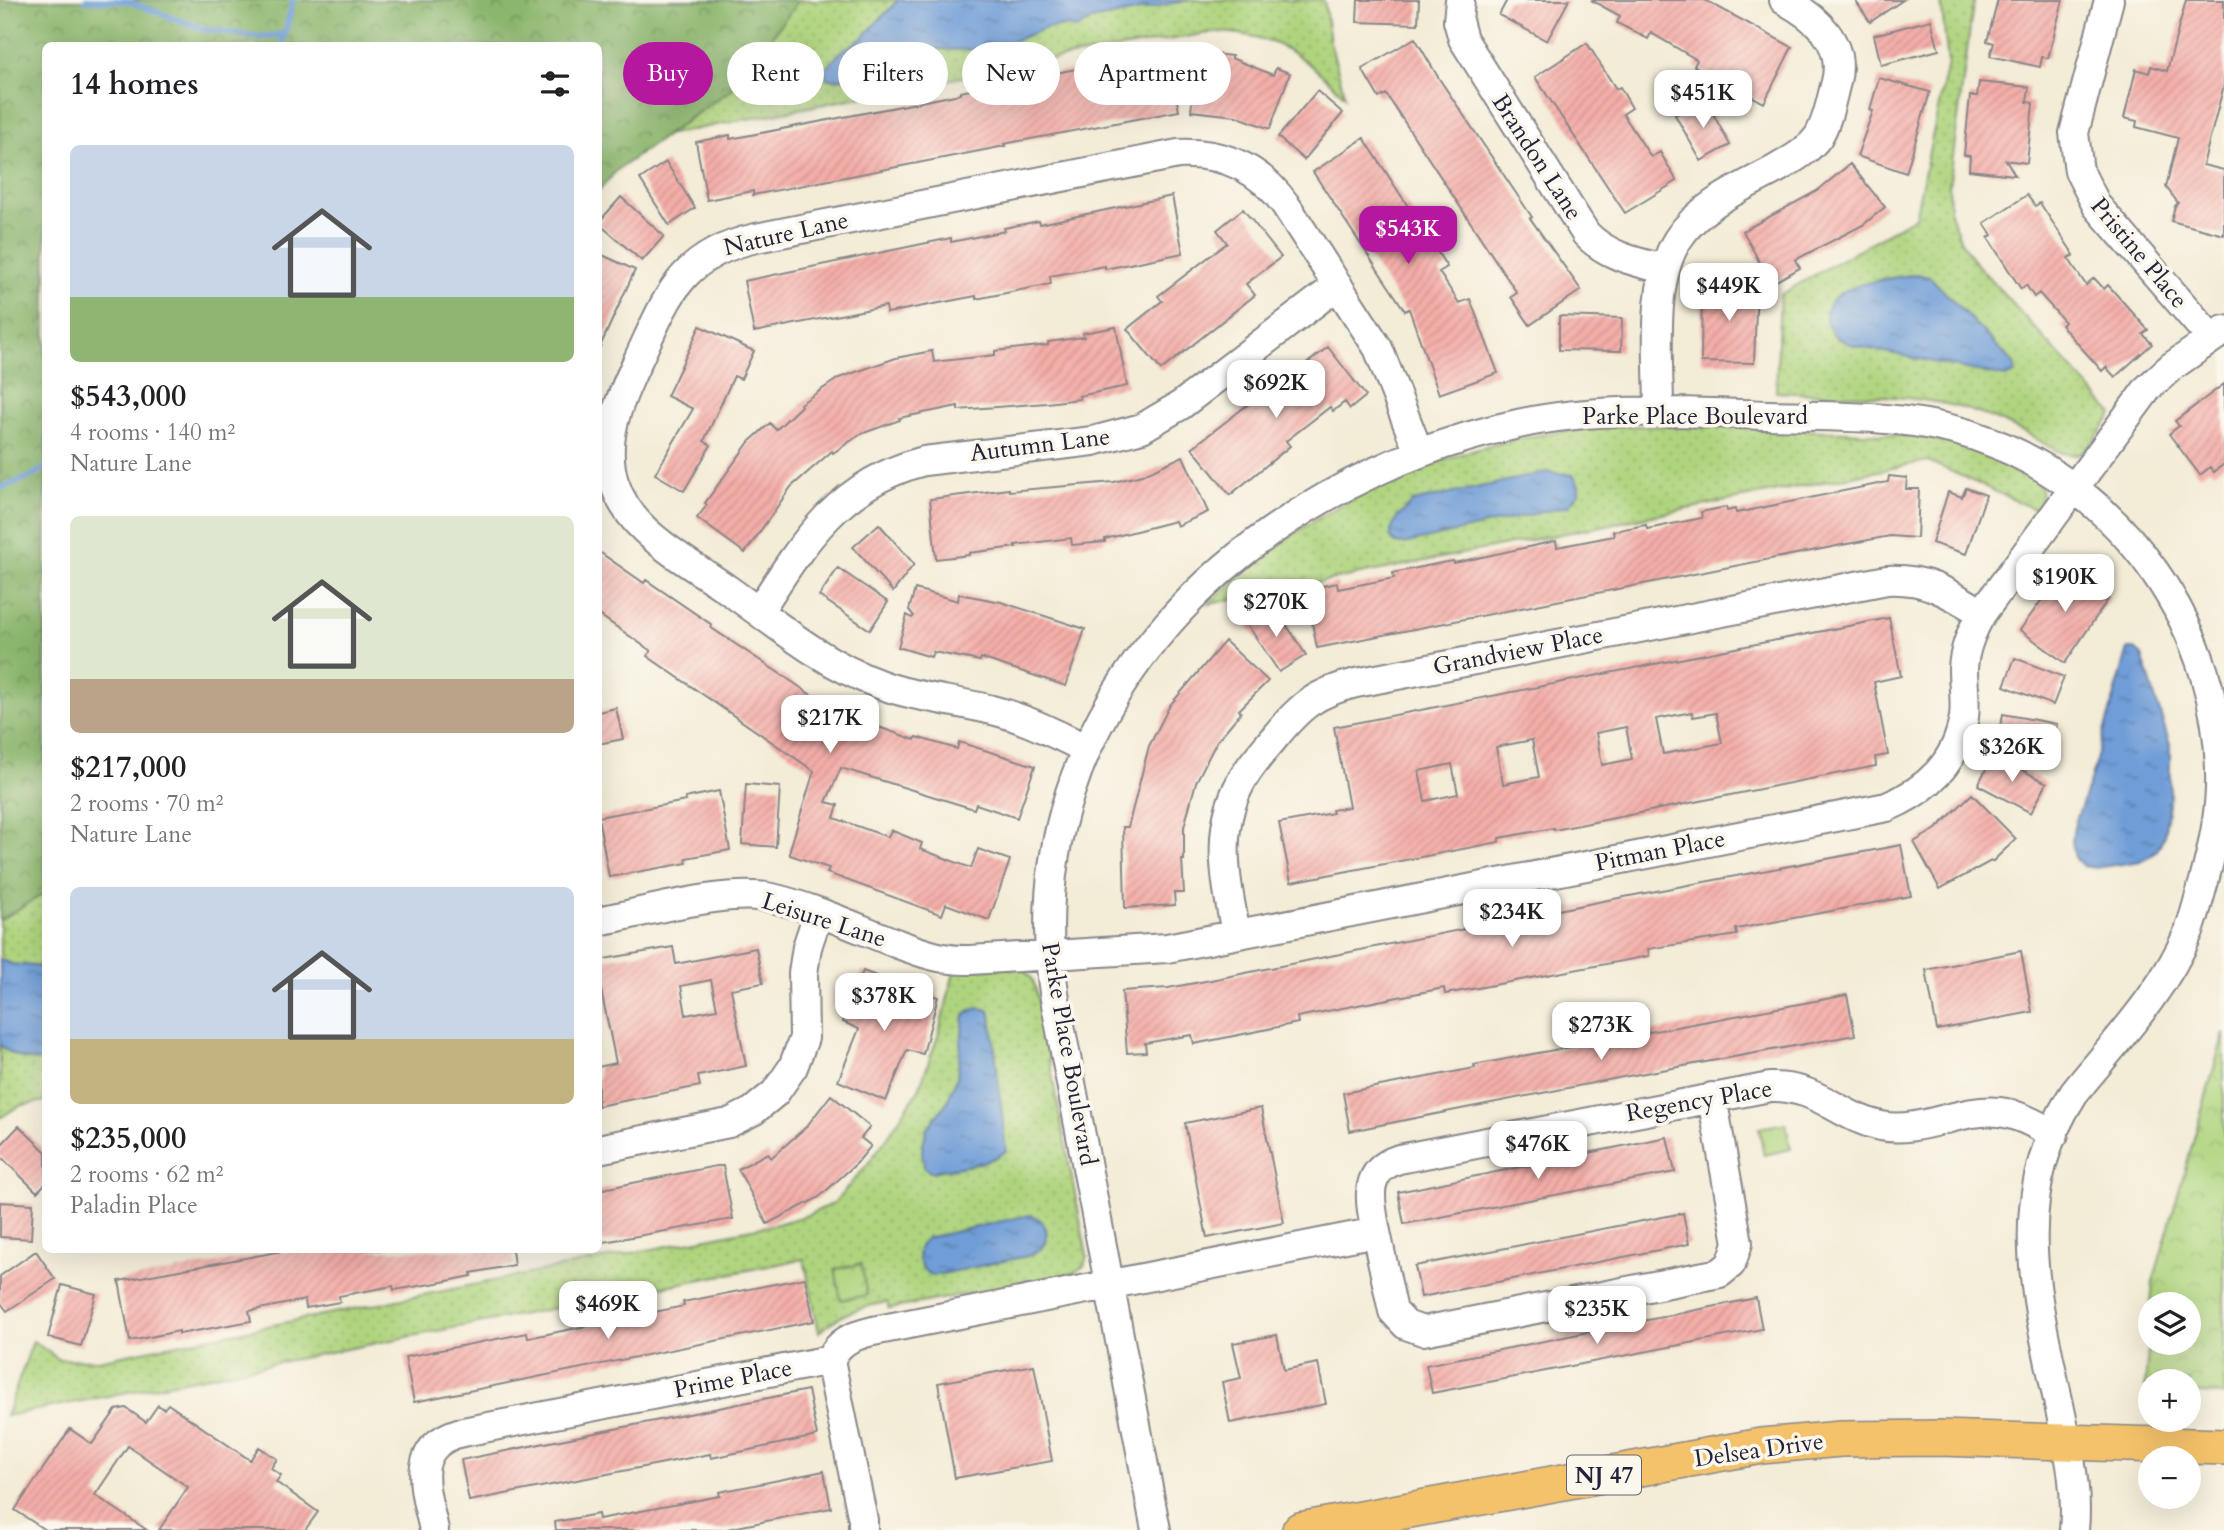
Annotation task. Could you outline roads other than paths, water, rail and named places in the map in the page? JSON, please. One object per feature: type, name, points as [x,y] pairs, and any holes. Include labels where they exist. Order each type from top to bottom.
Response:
[{"type":"main road","name":"Delsea Drive","points":[[1300,1530],[1761,1446],[1868,1438],[2224,1447]]},
{"type":"street","name":"Brandon Lane","points":[[1460,0],[1458,21],[1463,39],[1586,234],[1621,257],[1664,269]]},
{"type":"street","points":[[1659,411],[1660,304],[1664,269],[1678,239],[1702,212],[1715,202],[1797,157],[1812,145],[1822,130],[1837,77],[1834,48],[1827,32],[1814,18],[1784,0]]},
{"type":"street","name":"Pristine Place","points":[[2074,487],[2155,380],[2218,334],[2097,206],[2078,171],[2074,133],[2109,0]]},
{"type":"street","name":"Nature Lane","points":[[1085,748],[1003,713],[926,698],[868,680],[816,651],[759,611],[643,528],[626,509],[618,491],[610,459],[610,437],[616,408],[663,306],[686,273],[712,252],[739,241],[1178,154],[1198,154],[1233,162],[1264,179],[1285,204],[1338,285],[1384,360],[1419,453]]},
{"type":"street","name":"Autumn Lane","points":[[759,611],[821,521],[870,482],[902,467],[923,461],[1101,439],[1142,428],[1181,405],[1338,285]]},
{"type":"street","name":"Parke Place Boulevard","points":[[1156,1530],[1055,999],[1049,955],[1049,912],[1055,856],[1068,796],[1085,748],[1106,707],[1131,668],[1164,626],[1260,540],[1310,506],[1363,477],[1419,453],[1490,430],[1550,418],[1659,411],[1878,418],[1973,435],[2009,449],[2074,487],[2137,544],[2167,588],[2185,622],[2204,670],[2215,713],[2221,785],[2215,839],[2194,918],[2169,972],[2064,1109],[2041,1170],[2036,1194],[2032,1253],[2038,1307],[2074,1485],[2074,1530]]},
{"type":"street","name":"Pitman Place","points":[[1049,955],[1155,950],[1880,809],[1901,801],[1931,782],[1947,761],[1964,717],[1965,653],[1972,631],[1982,612],[2074,487]]},
{"type":"street","name":"Grandview Place","points":[[1236,933],[1223,855],[1230,808],[1246,772],[1304,704],[1324,692],[1356,682],[1887,580],[1924,582],[1982,612]]},
{"type":"street","name":"Leisure Lane","points":[[602,920],[723,897],[773,898],[945,959],[962,961],[1049,955]]},
{"type":"street","points":[[602,1148],[729,1123],[753,1111],[775,1093],[793,1067],[804,1038],[803,973],[807,947],[818,914]]},
{"type":"street","name":"Regency Place","points":[[1712,1097],[1738,1243],[1731,1264],[1720,1273],[1423,1331],[1406,1325],[1393,1311],[1371,1202],[1372,1186],[1378,1171],[1391,1162],[1712,1097],[1753,1089],[1782,1086],[1803,1090],[1879,1125],[1919,1125],[1978,1113],[1997,1112],[2030,1122],[2054,1134]]},
{"type":"street","points":[[863,1530],[830,1360],[845,1339],[1376,1232]]},
{"type":"street","name":"Prime Place","points":[[434,1530],[423,1479],[424,1466],[431,1451],[442,1438],[830,1360]]},
{"type":"water","points":[[898,0],[1189,0],[1092,20],[1076,29],[1068,26],[1046,28],[1013,41],[962,42],[962,50],[948,49],[948,42],[856,42]]},
{"type":"water","points":[[838,55],[838,80],[826,78],[826,68]]},
{"type":"water","points":[[1918,274],[1931,278],[2014,364],[2016,373],[2005,377],[1856,346],[1831,332],[1827,323],[1827,310],[1833,299],[1845,291],[1876,281]]},
{"type":"water","points":[[1547,472],[1573,475],[1579,485],[1579,493],[1568,506],[1403,544],[1391,539],[1396,519],[1413,502]]},
{"type":"water","points":[[2128,649],[2135,649],[2142,655],[2170,745],[2170,797],[2164,836],[2158,849],[2141,861],[2097,868],[2083,866],[2075,859],[2072,841],[2074,826],[2090,781]]},
{"type":"water","points":[[0,959],[11,964],[42,967],[42,1061],[21,1058],[0,1045]]},
{"type":"water","points":[[980,1008],[991,1014],[1006,1151],[980,1163],[930,1172],[924,1167],[922,1151],[926,1130],[947,1102],[957,1077],[964,1016],[971,1010]]},
{"type":"water","points":[[1029,1215],[1042,1222],[1047,1236],[1042,1248],[1028,1256],[932,1276],[920,1263],[918,1253],[927,1238]]},
{"type":"waterway","points":[[86,0],[127,1],[203,29],[260,37],[285,34]]},
{"type":"waterway","points":[[283,42],[293,0]]},
{"type":"waterway","points":[[0,488],[42,470]]}]
